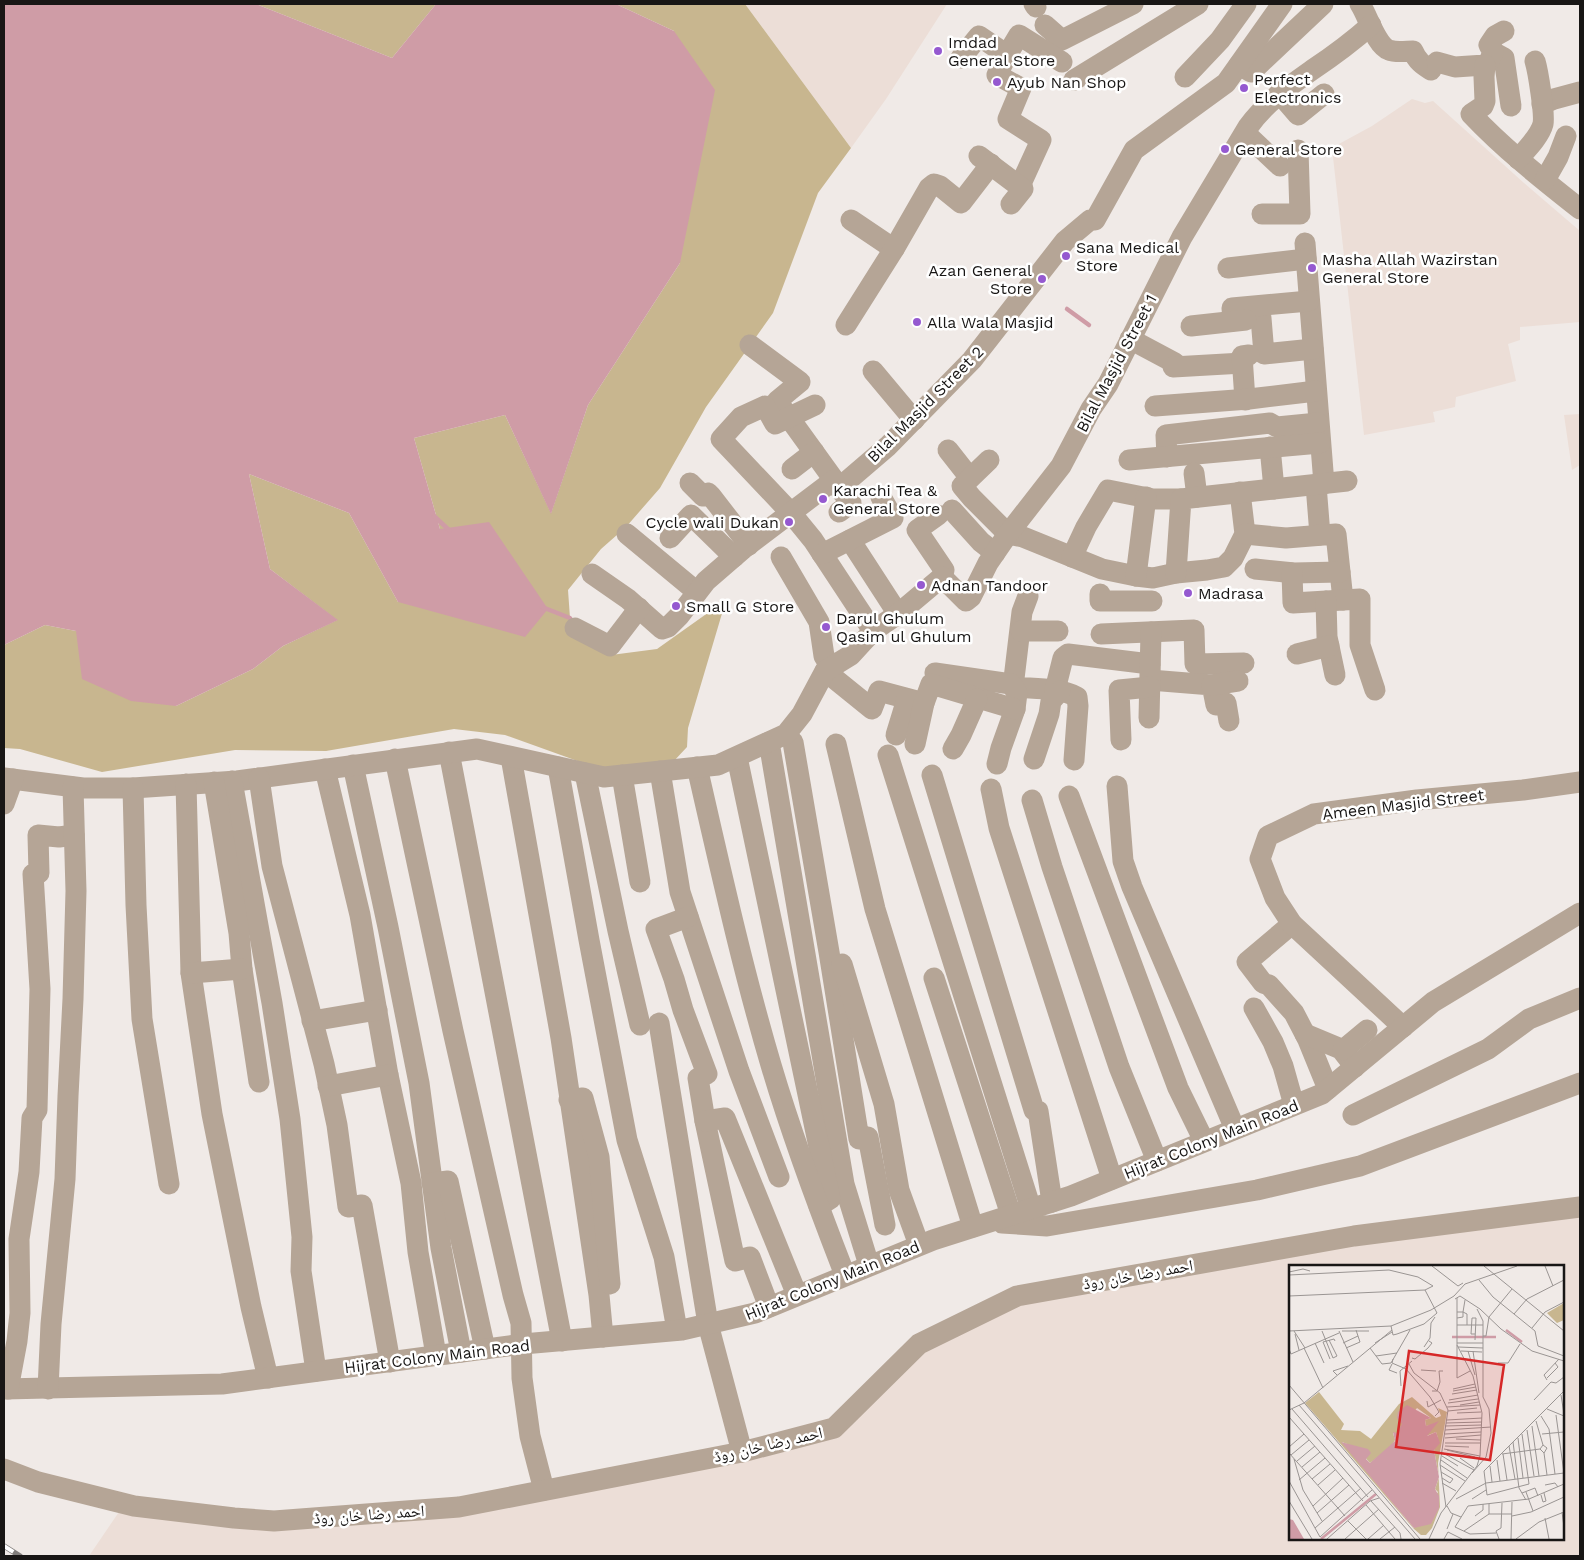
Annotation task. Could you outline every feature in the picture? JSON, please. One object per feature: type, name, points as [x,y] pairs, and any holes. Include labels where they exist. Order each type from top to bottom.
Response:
[{"type":"street","points":[[1039,12],[1062,40],[1133,4]]},
{"type":"street","points":[[1074,80],[1198,4]]},
{"type":"street","points":[[1185,77],[1220,40],[1246,4]]},
{"type":"street","name":"Bilal Masjid Street 2","points":[[592,574],[639,608],[662,629],[668,627],[706,580],[741,551],[791,512],[836,484],[888,446],[972,360],[1065,241],[1090,220],[1095,220],[1134,150],[1226,83],[1282,4]]},
{"type":"street","points":[[1239,66],[1251,72],[1323,4]]},
{"type":"street","points":[[1360,4],[1379,42],[1390,50],[1414,51],[1416,58],[1423,65],[1456,66],[1489,58],[1504,58],[1511,106]]},
{"type":"street","name":"Bilal Masjid Street 1","points":[[942,577],[966,601],[971,597],[988,563],[1061,466],[1108,384],[1182,237],[1244,133],[1256,116],[1280,93],[1352,42],[1371,25]]},
{"type":"street","points":[[1504,31],[1495,36],[1489,45],[1489,58],[1484,77],[1485,101],[1483,106],[1471,114],[1518,159],[1580,207]]},
{"type":"street","points":[[846,326],[929,188],[934,184],[940,186],[961,203],[985,160],[1015,195],[1041,140],[1008,119],[1021,88],[997,75],[1019,35],[1062,62]]},
{"type":"street","points":[[961,58],[978,36],[1007,56]]},
{"type":"street","points":[[1518,159],[1533,142],[1543,124],[1542,104],[1535,61]]},
{"type":"street","points":[[1542,104],[1580,92]]},
{"type":"street","points":[[1280,93],[1298,115],[1324,94]]},
{"type":"street","points":[[1244,133],[1280,166]]},
{"type":"street","points":[[1545,180],[1558,157],[1566,136]]},
{"type":"street","points":[[1262,214],[1300,214],[1298,150]]},
{"type":"street","points":[[851,220],[894,249]]},
{"type":"street","points":[[1228,268],[1306,251],[1319,433],[1320,535]]},
{"type":"street","points":[[1232,321],[1232,308],[1309,301]]},
{"type":"street","points":[[1191,326],[1270,317],[1264,354]]},
{"type":"street","points":[[1130,339],[1174,365],[1243,363]]},
{"type":"street","points":[[750,345],[800,382],[777,401],[851,504],[839,512]]},
{"type":"street","points":[[1245,400],[1242,356],[1313,350]]},
{"type":"street","points":[[873,371],[914,420]]},
{"type":"street","points":[[1155,406],[1245,400],[1316,392]]},
{"type":"street","points":[[815,405],[775,424],[766,406],[741,417],[721,439],[791,512],[822,554],[873,631]]},
{"type":"street","points":[[1167,456],[1166,435],[1270,423],[1277,428],[1319,433]]},
{"type":"street","points":[[1129,460],[1270,447],[1319,433]]},
{"type":"street","points":[[1270,447],[1274,489]]},
{"type":"street","points":[[948,450],[970,478]]},
{"type":"street","points":[[792,469],[814,452]]},
{"type":"street","points":[[990,460],[962,486],[1008,534],[1023,537],[1102,569],[1144,577],[1224,567],[1233,558],[1244,534],[1240,492]]},
{"type":"street","points":[[1176,573],[1194,473]]},
{"type":"street","points":[[1072,557],[1086,527],[1108,490],[1154,499],[1170,500],[1348,481]]},
{"type":"street","points":[[690,482],[703,496],[708,493],[711,496],[741,551]]},
{"type":"street","points":[[822,554],[893,518],[881,497]]},
{"type":"street","points":[[1146,497],[1144,577],[1155,616],[1161,624],[1157,631],[1150,677],[1150,718]]},
{"type":"street","points":[[885,1225],[868,1137],[859,1139],[829,952],[791,737],[826,670],[851,655],[873,631],[898,614],[942,577],[944,570],[917,530],[945,512],[995,553]]},
{"type":"street","points":[[670,538],[691,515],[741,551]]},
{"type":"street","points":[[627,534],[697,592]]},
{"type":"street","points":[[1244,534],[1286,538],[1336,534],[1340,572],[1327,637],[1335,675]]},
{"type":"street","points":[[850,540],[898,614]]},
{"type":"street","points":[[781,557],[819,622],[826,670],[872,709],[879,691],[915,701]]},
{"type":"street","points":[[1255,569],[1292,572],[1340,572]]},
{"type":"street","points":[[1292,572],[1294,603],[1360,599],[1360,645],[1375,690]]},
{"type":"street","points":[[1100,594],[1100,601],[1152,601]]},
{"type":"street","points":[[1013,687],[1022,612],[1028,596]]},
{"type":"street","points":[[575,628],[610,646],[639,608]]},
{"type":"street","points":[[1034,759],[1049,714],[1051,701],[1058,690],[1063,658],[1068,654],[1150,677],[1212,685],[1241,672],[1195,664],[1194,630],[1101,634]]},
{"type":"street","points":[[1021,631],[1058,631]]},
{"type":"street","points":[[1297,654],[1329,646]]},
{"type":"street","points":[[935,673],[1012,684],[1017,693],[1015,709],[1001,748],[998,764]]},
{"type":"street","points":[[1121,740],[1119,690],[1150,677]]},
{"type":"street","points":[[896,735],[915,701],[931,684],[1015,709]]},
{"type":"street","points":[[1212,685],[1216,705],[1226,703],[1228,721]]},
{"type":"street","points":[[1013,687],[1058,690],[1077,697],[1074,760]]},
{"type":"street","points":[[953,749],[977,699]]},
{"type":"street","points":[[915,701],[915,744]]},
{"type":"street","points":[[4,804],[8,778],[83,788],[133,788],[259,778],[477,749],[604,777],[718,765],[769,742],[791,737]]},
{"type":"street","points":[[769,742],[844,1184],[869,1265]]},
{"type":"street","points":[[836,744],[874,909],[981,1224],[1047,1226],[1257,1190],[1360,1166],[1580,1083]]},
{"type":"street","points":[[449,752],[562,1340]]},
{"type":"street","points":[[888,756],[1021,1212]]},
{"type":"street","points":[[511,757],[561,1038],[570,1100],[583,1098],[599,1157],[607,1234],[610,1336]]},
{"type":"street","points":[[737,757],[830,1199],[818,1206]]},
{"type":"street","points":[[395,759],[453,1031],[521,1323],[523,1344],[522,1378],[530,1436],[544,1490]]},
{"type":"street","points":[[353,765],[419,1084],[441,1248],[461,1352]]},
{"type":"street","points":[[558,767],[626,1132],[664,1257],[677,1330]]},
{"type":"street","points":[[697,767],[771,1064],[818,1206],[845,1275]]},
{"type":"street","points":[[325,769],[360,915],[388,1075],[412,1183],[418,1252],[436,1355]]},
{"type":"street","points":[[660,771],[680,892],[739,1071],[779,1176]]},
{"type":"street","points":[[585,773],[618,931],[650,1024],[708,1324],[742,1452]]},
{"type":"street","points":[[932,775],[1034,1110],[1038,1111],[1052,1202]]},
{"type":"street","points":[[622,776],[640,882]]},
{"type":"street","points":[[259,778],[272,866],[337,1125],[348,1207],[362,1205],[390,1362]]},
{"type":"street","points":[[223,782],[242,969],[259,1082]]},
{"type":"street","points":[[223,782],[272,1003],[290,1119],[302,1237],[301,1271],[316,1371]]},
{"type":"street","name":"Ameen Masjid Street","points":[[1403,1027],[1292,924],[1275,898],[1260,859],[1268,836],[1314,814],[1417,800],[1523,790],[1580,782]]},
{"type":"street","points":[[186,784],[191,973],[212,1114],[251,1307],[268,1378]]},
{"type":"street","points":[[1117,786],[1123,861],[1132,887],[1235,1129]]},
{"type":"street","points":[[48,1389],[51,1324],[65,1179],[73,999],[76,891],[73,787]]},
{"type":"street","points":[[133,788],[136,905],[142,1019],[169,1184]]},
{"type":"street","points":[[991,789],[999,828],[1112,1179]]},
{"type":"street","points":[[1069,796],[1178,1088],[1204,1142]]},
{"type":"street","points":[[1032,800],[1052,867],[1118,1067],[1157,1161]]},
{"type":"street","points":[[6,1389],[17,1341],[20,1313],[18,1239],[29,1172],[32,1118],[37,1110],[40,989],[33,874],[40,873],[38,834],[59,837],[74,835]]},
{"type":"street","name":"Hijrat Colony Main Road","points":[[6,1389],[222,1384],[523,1344],[677,1330],[755,1313],[869,1265],[981,1224],[1052,1202],[1322,1094],[1328,1089],[1349,1059],[1403,1027],[1433,1002],[1580,913]]},
{"type":"street","points":[[688,916],[656,929],[707,1074],[698,1078],[705,1121],[735,1261],[750,1257],[769,1307]]},
{"type":"street","points":[[1292,924],[1247,962],[1263,983],[1269,985],[1294,1013],[1328,1089]]},
{"type":"street","points":[[829,952],[838,951],[884,1104],[899,1190],[919,1246]]},
{"type":"street","points":[[191,973],[242,969]]},
{"type":"street","points":[[934,978],[1021,1212]]},
{"type":"street","points":[[1353,1115],[1488,1049],[1529,1019],[1580,998]]},
{"type":"street","points":[[1254,1008],[1273,1042],[1283,1066],[1294,1105]]},
{"type":"street","points":[[312,1021],[377,1010]]},
{"type":"street","points":[[1305,1034],[1349,1059],[1367,1030]]},
{"type":"street","points":[[328,1086],[388,1075]]},
{"type":"street","points":[[705,1121],[725,1118],[797,1295]]},
{"type":"street","points":[[432,1183],[448,1181],[485,1349]]},
{"type":"street","name":"احمد رضا خان روڈ","points":[[4,1469],[38,1482],[134,1506],[234,1518],[274,1521],[450,1508],[742,1452],[834,1428],[919,1344],[1017,1296],[1354,1236],[1580,1207]]},
{"type":"shaded area","points":[[4,4],[256,4],[392,58],[436,4],[616,4],[674,31],[715,90],[680,263],[588,405],[551,514],[505,415],[414,438],[440,529],[489,522],[548,609],[525,637],[398,602],[349,513],[249,474],[270,569],[338,620],[283,646],[253,669],[176,706],[131,701],[82,679],[76,631],[45,625],[4,645]]},
{"type":"shaded area","points":[[256,4],[436,4],[392,58]]},
{"type":"shaded area","points":[[616,4],[745,4],[851,148],[818,193],[773,313],[706,407],[660,488],[626,527],[601,549],[568,590],[570,618],[576,635],[611,655],[657,649],[726,600],[688,728],[687,747],[673,762],[597,768],[505,735],[454,729],[326,751],[235,750],[102,772],[20,749],[4,748],[4,645],[45,625],[76,631],[176,706],[253,669],[283,646],[337,620],[270,569],[249,474],[349,513],[398,602],[440,529],[414,438],[505,415],[551,513],[588,405],[680,263],[674,31]]},
{"type":"shaded area","points":[[745,4],[947,4],[886,99],[851,148]]},
{"type":"shaded area","points":[[1412,99],[1425,103],[1433,101],[1580,231],[1580,322],[1520,327],[1520,340],[1508,344],[1516,381],[1456,397],[1455,407],[1433,412],[1435,422],[1364,435],[1333,157],[1337,145],[1372,126]]},
{"type":"shaded area","points":[[1580,414],[1580,465],[1572,470],[1564,415]]},
{"type":"shaded area","points":[[1580,1207],[1580,1556],[89,1556],[123,1506],[372,1514],[834,1428],[919,1344],[1017,1296]]},
{"type":"waterway","points":[[1067,309],[1089,325]]},
{"type":"waterway","points":[[434,516],[450,531]]},
{"type":"waterway","points":[[542,607],[570,618]]},
{"type":"railway","points":[[4,1546],[20,1556]]},
{"type":"place","name":"Imdad General Store","points":[[938,51]]},
{"type":"place","name":"Ayub Nan Shop","points":[[997,82]]},
{"type":"place","name":"Perfect Electronics","points":[[1244,88]]},
{"type":"place","name":"General Store","points":[[1225,149]]},
{"type":"place","name":"Sana Medical Store","points":[[1066,256]]},
{"type":"place","name":"Masha Allah Wazirstan General Store","points":[[1312,268]]},
{"type":"place","name":"Azan General Store","points":[[1042,279]]},
{"type":"place","name":"Alla Wala Masjid","points":[[917,322]]},
{"type":"place","name":"Karachi Tea & General Store","points":[[823,499]]},
{"type":"place","name":"Cycle wali Dukan","points":[[789,522]]},
{"type":"place","name":"Adnan Tandoor","points":[[921,585]]},
{"type":"place","name":"Madrasa","points":[[1188,593]]},
{"type":"place","name":"Small G Store","points":[[676,606]]},
{"type":"place","name":"Darul Ghulum Qasim ul Ghulum","points":[[826,627]]}]
